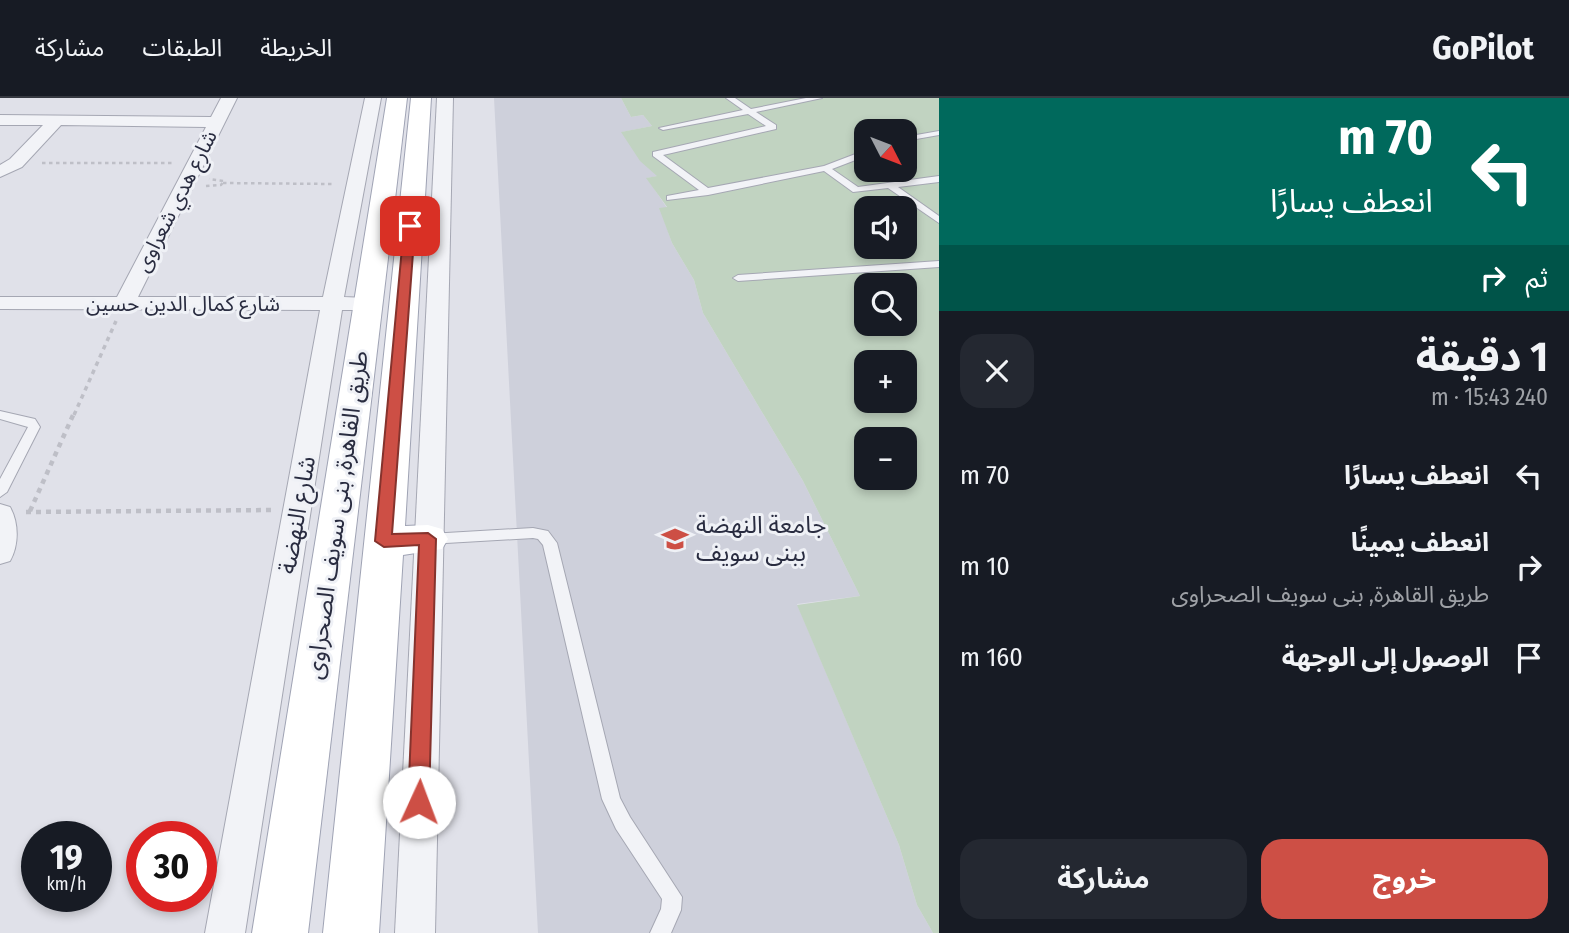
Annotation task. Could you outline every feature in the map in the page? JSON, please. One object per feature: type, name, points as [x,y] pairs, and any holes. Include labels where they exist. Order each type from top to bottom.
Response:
[{"type":"main road","name":"طريق القاهرة, بنى سويف الصحراوى","points":[[279,933],[349,304],[397,98]]},
{"type":"main road","name":"طريق القاهرة, بنى سويف الصحراوى","points":[[351,933],[384,541],[426,200],[421,98]]},
{"type":"main road","points":[[384,541],[428,539]]},
{"type":"street","name":"شارع هدي شعراوى","points":[[124,304],[229,98]]},
{"type":"street","name":"شارع النهضة","points":[[225,933],[298,510],[349,304],[356,184],[373,98]]},
{"type":"street","points":[[415,933],[428,539],[426,200],[445,98]]},
{"type":"street","points":[[0,120],[217,122]]},
{"type":"street","points":[[0,172],[16,163],[56,121]]},
{"type":"street","name":"شارع كمال الدين حسين","points":[[0,303],[349,304]]},
{"type":"street","points":[[0,553],[3,530],[10,513]]},
{"type":"lane","points":[[708,192],[656,153],[773,127],[730,98]]},
{"type":"lane","points":[[663,128],[818,98]]},
{"type":"lane","points":[[917,137],[939,133]]},
{"type":"lane","points":[[670,198],[826,168],[854,158]]},
{"type":"lane","points":[[826,168],[856,190],[939,179]]},
{"type":"lane","points":[[888,184],[939,220]]},
{"type":"lane","points":[[738,278],[939,264]]},
{"type":"lane","points":[[0,415],[31,422],[34,427],[0,492]]},
{"type":"lane","points":[[428,539],[533,533],[542,535],[550,543],[611,799],[623,823],[672,897],[669,918],[660,933]]},
{"type":"path","points":[[16,163],[195,163]]},
{"type":"path","points":[[223,183],[356,184]]},
{"type":"path","points":[[30,511],[124,304]]},
{"type":"path","points":[[10,513],[298,510]]},
{"type":"shaded area","name":"جامعة النهضة ببنى سويف","points":[[494,98],[621,98],[631,117],[643,115],[652,126],[622,132],[658,176],[647,178],[667,208],[660,208],[672,243],[694,280],[703,313],[803,481],[860,596],[797,604],[899,845],[917,905],[933,933],[538,933]]},
{"type":"green space","points":[[621,98],[939,98],[939,933],[933,933],[917,905],[899,845],[797,605],[860,596],[803,481],[703,313],[694,280],[672,243],[659,208],[667,207],[646,178],[657,176],[640,161],[621,132],[652,126],[643,115],[631,117]]},
{"type":"place","name":"جامعة النهضة ببنى سويف","points":[[675,539]]},
{"type":"route","points":[[410,226],[384,541],[428,539],[419,802]]}]
